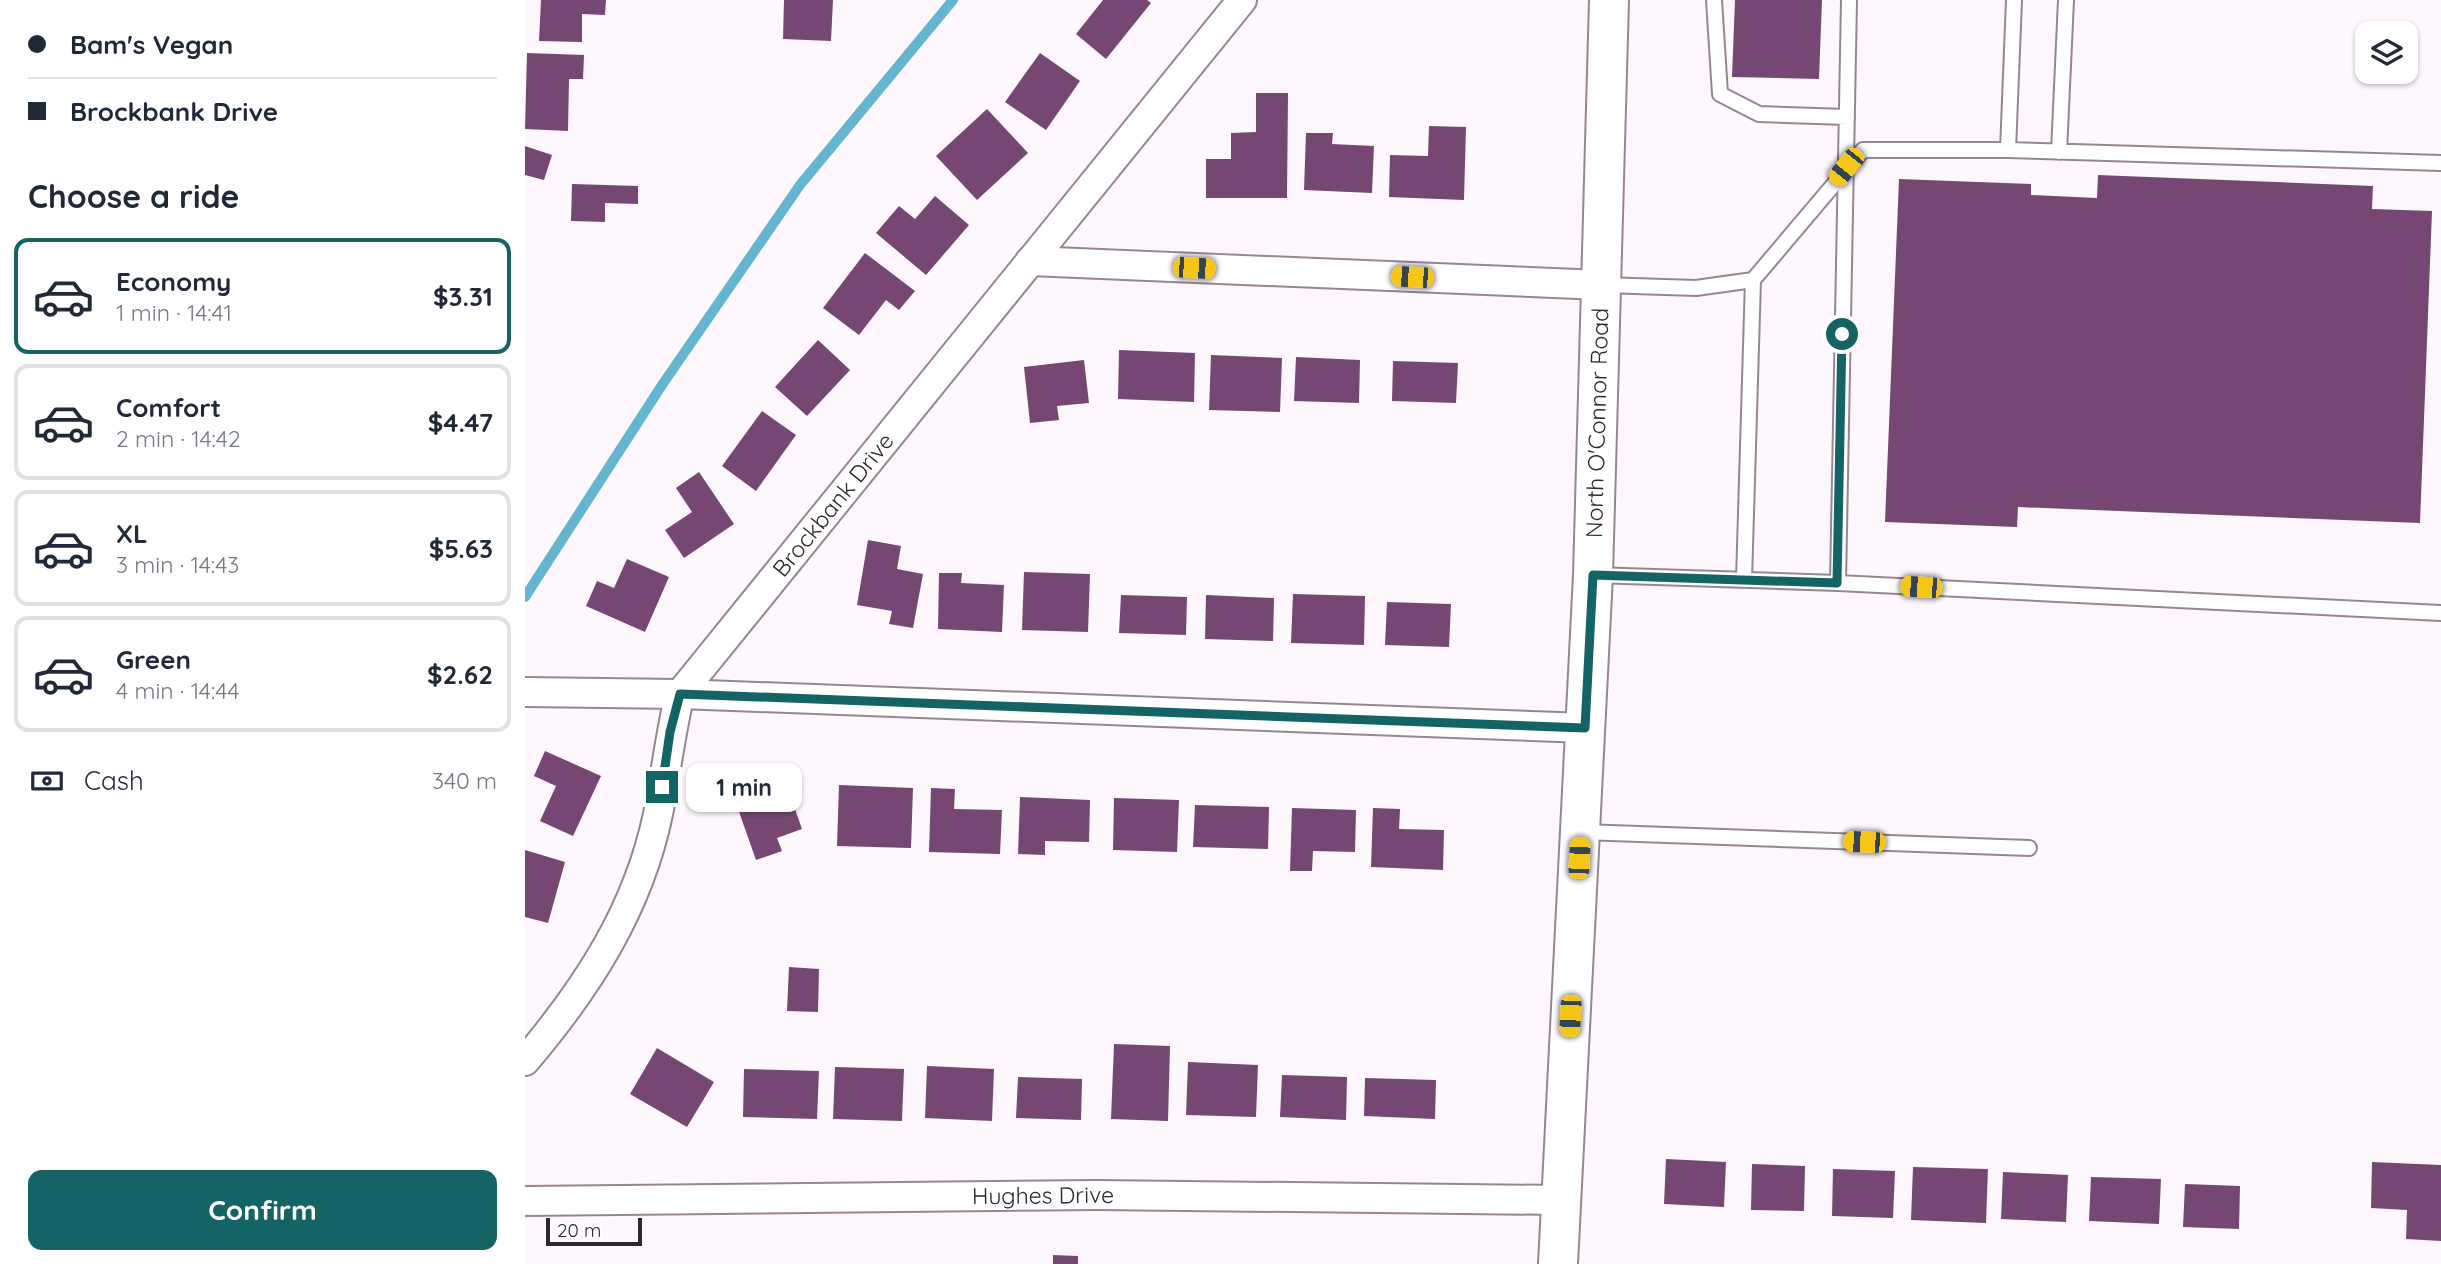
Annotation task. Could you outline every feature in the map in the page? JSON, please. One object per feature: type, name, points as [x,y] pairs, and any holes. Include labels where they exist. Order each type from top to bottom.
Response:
[{"type":"main road","name":"North O'Connor Road","points":[[1558,1264],[1593,575],[1609,0]]},
{"type":"street","name":"Brockbank Drive","points":[[525,1061],[596,970],[642,873],[658,815],[670,732],[680,694],[1242,0]]},
{"type":"street","points":[[1030,261],[1601,285]]},
{"type":"street","points":[[525,692],[680,694],[1585,728]]},
{"type":"street","name":"Hughes Drive","points":[[525,1201],[1083,1195],[1560,1200]]},
{"type":"lane","points":[[1714,0],[1720,94],[1759,114],[1847,117]]},
{"type":"lane","points":[[1837,583],[1849,0]]},
{"type":"lane","points":[[2008,150],[2014,0]]},
{"type":"lane","points":[[2059,152],[2066,0]]},
{"type":"lane","points":[[1744,580],[1753,280],[1863,150],[2008,150],[2441,163]]},
{"type":"lane","points":[[1601,285],[1696,288],[1753,280]]},
{"type":"lane","points":[[1593,575],[1837,583],[2441,613]]},
{"type":"lane","points":[[1581,832],[2029,848]]},
{"type":"building","points":[[541,0],[606,0],[605,15],[582,14],[582,42],[539,41]]},
{"type":"building","points":[[784,0],[833,0],[831,41],[783,39]]},
{"type":"building","points":[[1103,0],[1147,0],[1151,3],[1106,59],[1076,34]]},
{"type":"building","points":[[1735,0],[1822,0],[1819,79],[1732,77]]},
{"type":"building","points":[[527,53],[584,55],[583,79],[569,79],[568,131],[525,129]]},
{"type":"building","points":[[1040,53],[1080,81],[1046,130],[1005,102]]},
{"type":"building","points":[[1256,93],[1288,93],[1287,198],[1206,198],[1206,159],[1231,159],[1231,133],[1256,132]]},
{"type":"building","points":[[987,109],[1028,153],[977,200],[936,156]]},
{"type":"building","points":[[1429,126],[1466,127],[1464,200],[1389,197],[1390,155],[1428,156]]},
{"type":"building","points":[[1306,133],[1333,133],[1332,144],[1374,146],[1372,193],[1304,190]]},
{"type":"building","points":[[525,146],[552,155],[544,180],[525,175]]},
{"type":"building","points":[[2098,175],[2373,186],[2372,209],[2432,211],[2420,523],[2018,507],[2017,527],[1885,522],[1899,179],[2031,184],[2031,195],[2097,198]]},
{"type":"building","points":[[572,184],[638,186],[638,204],[605,203],[605,222],[571,221]]},
{"type":"building","points":[[935,196],[969,225],[926,275],[876,233],[899,206],[915,219]]},
{"type":"building","points":[[865,253],[915,291],[899,310],[886,300],[859,335],[823,308]]},
{"type":"building","points":[[818,340],[850,370],[807,416],[775,387]]},
{"type":"building","points":[[1119,350],[1195,353],[1194,402],[1118,399]]},
{"type":"building","points":[[1211,355],[1282,358],[1280,412],[1209,410]]},
{"type":"building","points":[[1296,357],[1360,360],[1359,403],[1294,401]]},
{"type":"building","points":[[1084,360],[1089,403],[1057,406],[1059,420],[1030,423],[1024,367]]},
{"type":"building","points":[[1393,361],[1458,363],[1456,403],[1392,401]]},
{"type":"building","points":[[762,411],[796,435],[756,491],[722,466]]},
{"type":"building","points":[[699,472],[734,524],[684,558],[665,530],[692,512],[676,488]]},
{"type":"building","points":[[868,540],[901,546],[897,569],[923,574],[913,628],[889,624],[892,611],[857,605]]},
{"type":"building","points":[[627,559],[669,577],[645,632],[586,606],[597,581],[614,588]]},
{"type":"building","points":[[1024,572],[1090,574],[1088,632],[1022,630]]},
{"type":"building","points":[[939,573],[962,573],[961,583],[1004,585],[1002,632],[938,629]]},
{"type":"building","points":[[1293,594],[1365,596],[1364,645],[1291,643]]},
{"type":"building","points":[[1121,595],[1187,597],[1186,635],[1119,633]]},
{"type":"building","points":[[1206,595],[1274,598],[1273,641],[1205,639]]},
{"type":"building","points":[[1387,602],[1451,604],[1449,647],[1385,645]]},
{"type":"building","points":[[545,751],[601,776],[573,836],[540,821],[556,786],[534,776]]},
{"type":"building","points":[[839,785],[913,788],[911,848],[837,846]]},
{"type":"building","points":[[931,788],[955,789],[954,809],[1002,810],[1000,854],[929,852]]},
{"type":"building","points":[[788,789],[802,829],[777,838],[782,851],[756,860],[737,806]]},
{"type":"building","points":[[1020,797],[1090,800],[1089,842],[1045,841],[1045,855],[1018,854]]},
{"type":"building","points":[[1114,798],[1179,800],[1177,852],[1113,850]]},
{"type":"building","points":[[1195,805],[1269,807],[1268,849],[1193,847]]},
{"type":"building","points":[[1292,808],[1356,810],[1355,852],[1313,851],[1312,871],[1290,871]]},
{"type":"building","points":[[1373,808],[1400,809],[1399,829],[1444,830],[1443,870],[1371,867]]},
{"type":"building","points":[[525,850],[565,862],[548,923],[525,917]]},
{"type":"building","points":[[789,967],[819,969],[818,1012],[787,1011]]},
{"type":"building","points":[[1114,1044],[1170,1046],[1168,1121],[1111,1119]]},
{"type":"building","points":[[657,1048],[714,1082],[687,1127],[630,1094]]},
{"type":"building","points":[[1188,1062],[1258,1065],[1256,1117],[1186,1115]]},
{"type":"building","points":[[927,1066],[994,1069],[992,1121],[925,1118]]},
{"type":"building","points":[[835,1067],[904,1069],[902,1121],[833,1119]]},
{"type":"building","points":[[744,1069],[819,1071],[817,1119],[743,1117]]},
{"type":"building","points":[[1282,1075],[1347,1077],[1346,1120],[1280,1117]]},
{"type":"building","points":[[1018,1077],[1082,1079],[1081,1120],[1016,1118]]},
{"type":"building","points":[[1365,1078],[1436,1080],[1435,1119],[1364,1116]]},
{"type":"building","points":[[1666,1159],[1726,1162],[1724,1207],[1664,1204]]},
{"type":"building","points":[[2372,1162],[2441,1165],[2441,1241],[2406,1239],[2407,1210],[2371,1208]]},
{"type":"building","points":[[1752,1164],[1805,1166],[1804,1211],[1751,1210]]},
{"type":"building","points":[[1913,1167],[1988,1169],[1986,1223],[1911,1220]]},
{"type":"building","points":[[1833,1169],[1895,1171],[1893,1218],[1832,1216]]},
{"type":"building","points":[[2003,1172],[2068,1175],[2066,1222],[2001,1219]]},
{"type":"building","points":[[2091,1177],[2161,1179],[2159,1224],[2089,1221]]},
{"type":"building","points":[[2185,1184],[2240,1186],[2239,1229],[2183,1227]]},
{"type":"building","points":[[1053,1255],[1078,1256],[1078,1264],[1053,1264]]},
{"type":"waterway","points":[[525,597],[662,385],[800,185],[953,0]]},
{"type":"route","points":[[662,787],[670,732],[680,694],[1585,728],[1593,575],[1837,583],[1842,334]]}]
